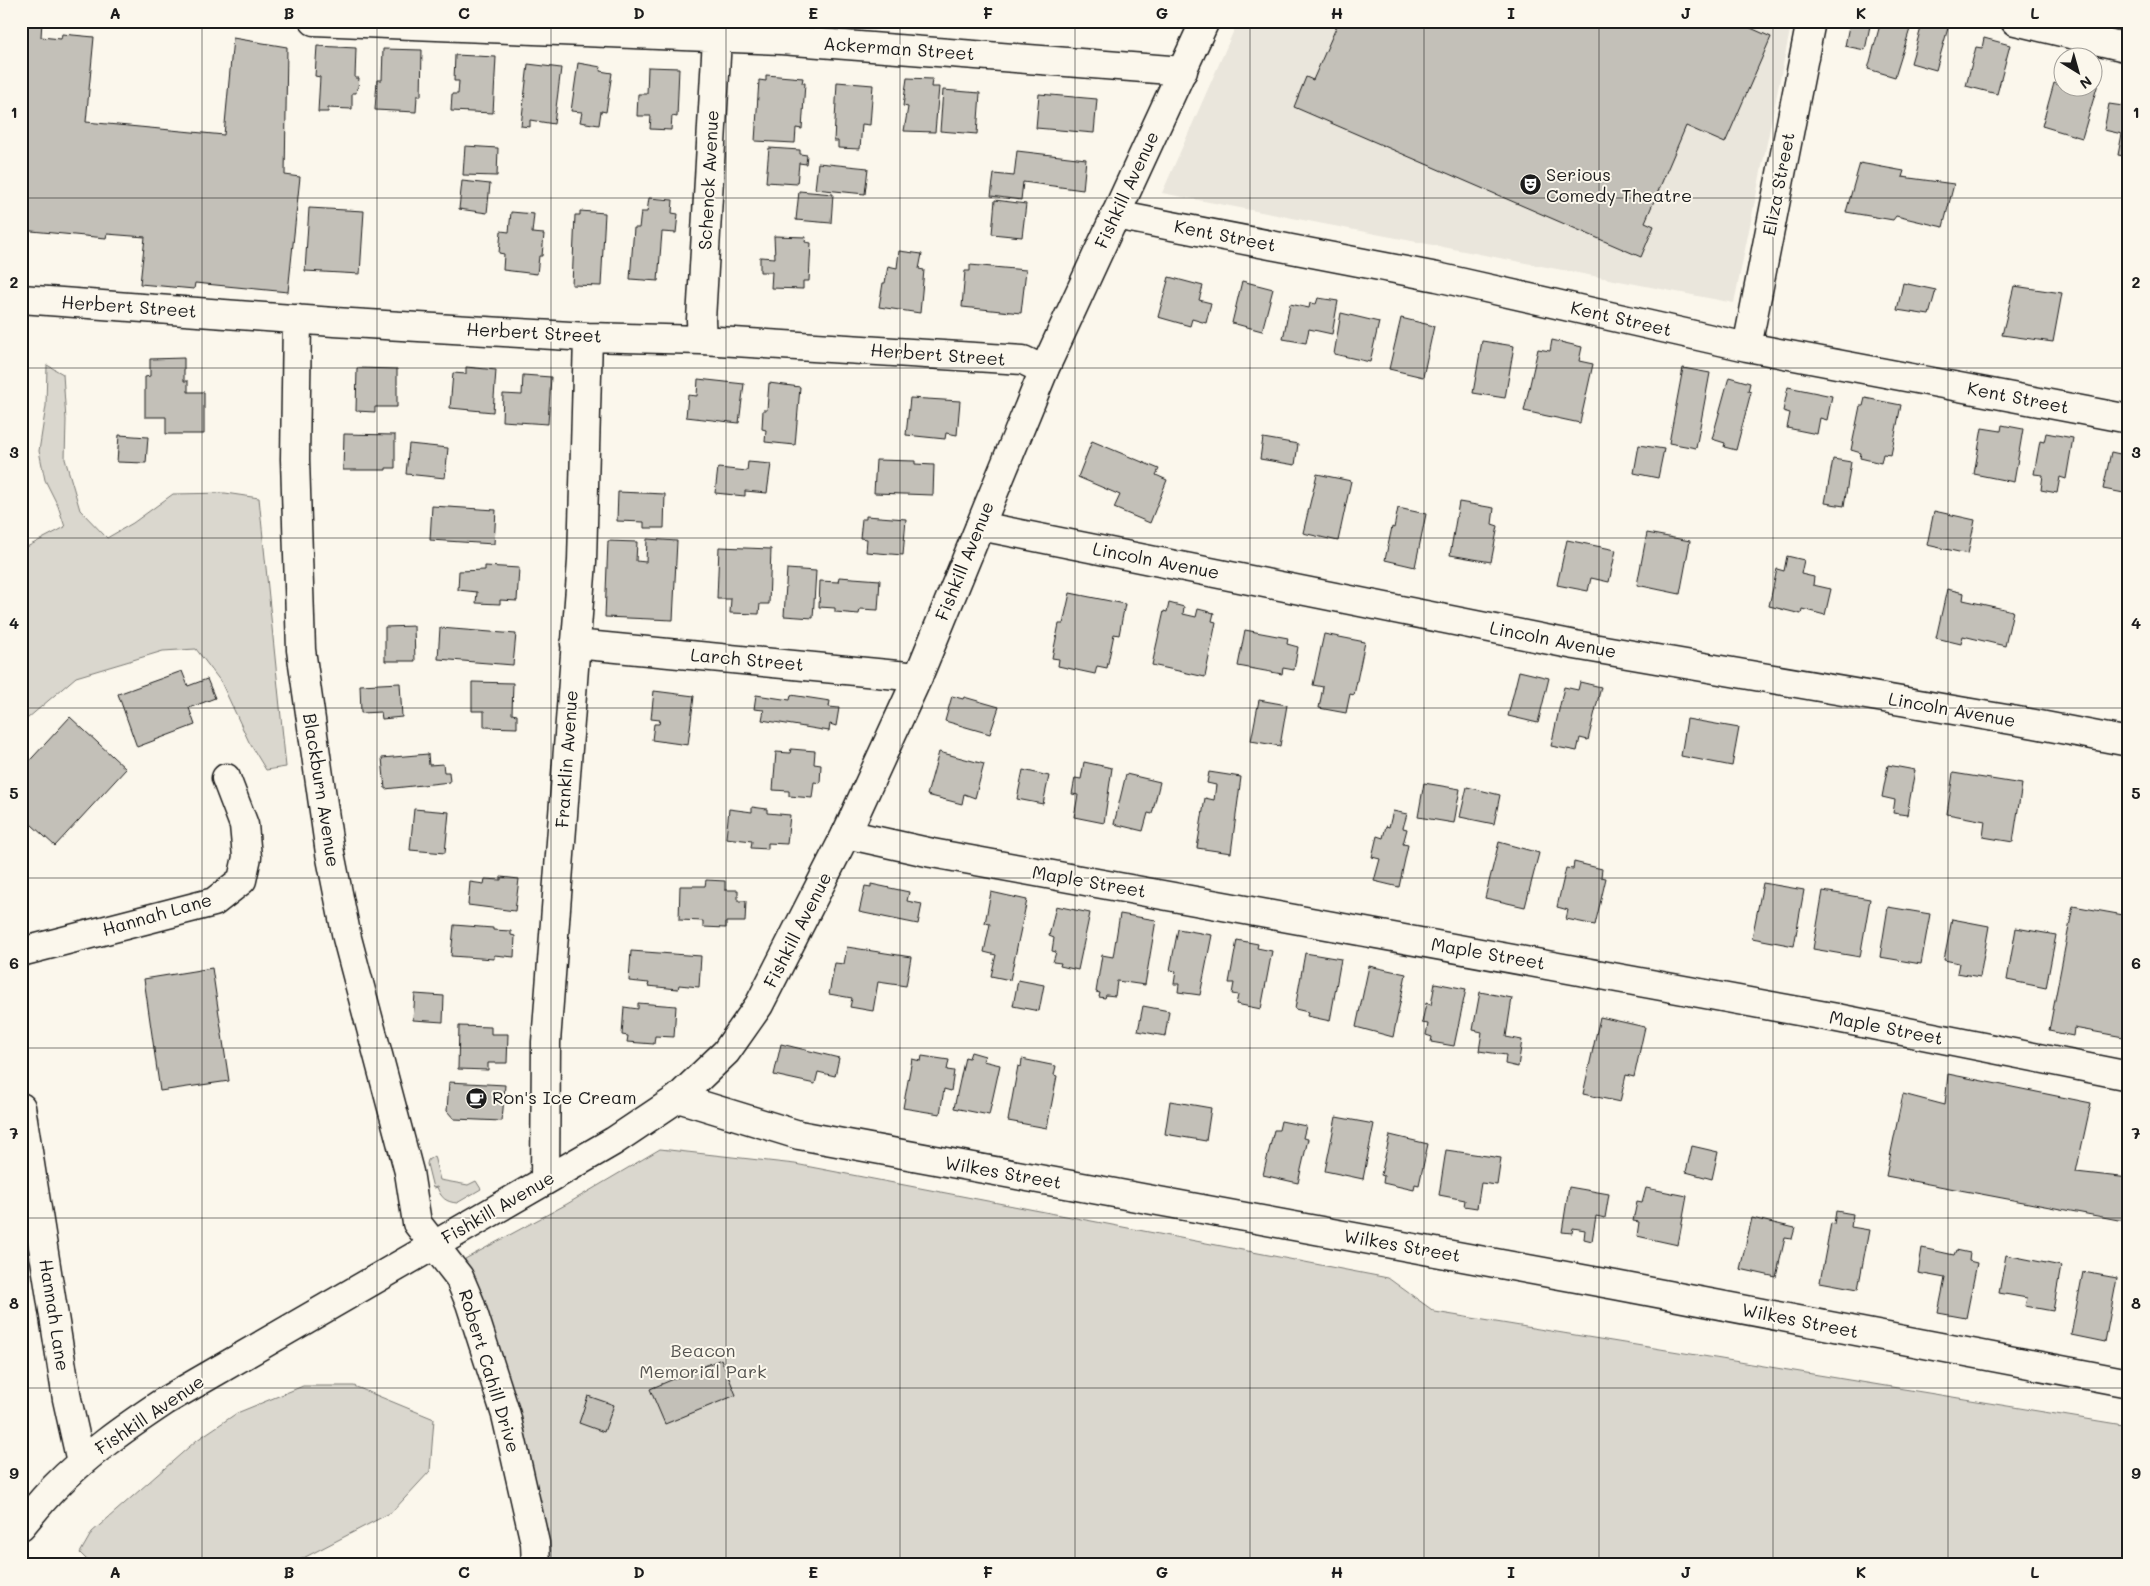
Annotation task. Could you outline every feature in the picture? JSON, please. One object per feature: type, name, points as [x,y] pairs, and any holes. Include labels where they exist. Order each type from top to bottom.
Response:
[{"type":"street","name":"Fishkill Avenue","points":[[21,1526],[53,1489],[81,1462],[165,1400],[614,1141],[678,1098],[726,1052],[759,1005],[846,834],[918,677],[1044,370],[1206,21]]},
{"type":"street","name":"Eliza Street","points":[[1747,347],[1811,21]]},
{"type":"street","points":[[2015,21],[2129,48]]},
{"type":"street","name":"Ackerman Street","points":[[320,22],[718,30],[781,40],[1183,71]]},
{"type":"street","name":"Schenck Avenue","points":[[702,340],[701,320],[718,30]]},
{"type":"street","name":"Kent Street","points":[[1115,215],[1437,278],[1747,347],[2129,419]]},
{"type":"street","name":"Herbert Street","points":[[21,299],[297,320],[588,337],[702,340],[1024,360],[1044,370]]},
{"type":"street","name":"Blackburn Avenue","points":[[297,320],[295,459],[301,650],[330,852],[347,938],[409,1172],[417,1223],[434,1245]]},
{"type":"street","name":"Franklin Avenue","points":[[545,1180],[546,1042],[582,561],[588,337]]},
{"type":"street","name":"Lincoln Avenue","points":[[980,526],[1575,645],[2035,724],[2129,742]]},
{"type":"street","name":"Larch Street","points":[[575,644],[918,677]]},
{"type":"street","name":"Hannah Lane","points":[[21,952],[214,902],[242,880],[247,857],[244,825],[226,778]]},
{"type":"street","name":"Maple Street","points":[[846,834],[932,853],[1827,1016],[2129,1076]]},
{"type":"street","name":"Wilkes Street","points":[[678,1098],[799,1136],[1605,1283],[2129,1383]]},
{"type":"street","name":"Hannah Lane","points":[[21,1107],[67,1399],[81,1462]]},
{"type":"street","name":"Robert Cahill Drive","points":[[434,1245],[459,1277],[495,1377],[506,1415],[536,1543],[536,1565]]},
{"type":"shaded area","points":[[1238,21],[1792,21],[1734,303],[1162,193]]},
{"type":"green space","points":[[47,365],[63,374],[66,420],[65,459],[80,510],[107,538],[133,523],[173,494],[225,493],[259,498],[286,767],[266,770],[249,742],[221,682],[196,649],[163,651],[76,677],[21,724],[21,550],[65,527],[58,506],[45,480],[39,451],[46,406]]},
{"type":"green space","name":"Beacon Memorial Park","points":[[660,1149],[795,1164],[1388,1278],[1435,1312],[2129,1426],[2129,1565],[534,1565],[499,1392],[465,1259],[567,1204]]},
{"type":"green space","points":[[434,1156],[440,1180],[468,1185],[476,1181],[481,1189],[457,1203],[444,1199],[437,1187],[433,1188],[427,1164],[428,1160]]},
{"type":"green space","points":[[303,1386],[354,1386],[434,1419],[430,1471],[392,1512],[290,1565],[92,1565],[80,1553],[92,1532],[197,1440],[237,1413]]},
{"type":"building","points":[[21,21],[42,21],[41,37],[61,39],[62,34],[94,37],[86,122],[224,135],[233,38],[287,47],[285,175],[300,177],[288,292],[195,283],[194,289],[140,284],[145,237],[107,234],[106,238],[21,230]]},
{"type":"building","points":[[1339,21],[1735,21],[1771,37],[1725,143],[1686,126],[1645,222],[1654,226],[1641,257],[1294,107],[1306,77],[1313,80]]},
{"type":"building","points":[[1850,21],[1871,21],[1865,50],[1845,46]]},
{"type":"building","points":[[1881,21],[1910,29],[1895,77],[1868,69]]},
{"type":"building","points":[[1923,21],[1948,28],[1936,70],[1911,63]]},
{"type":"building","points":[[1984,38],[2010,45],[1997,94],[1966,86],[1976,47],[1982,48]]},
{"type":"building","points":[[317,46],[356,48],[355,78],[359,78],[356,93],[352,93],[352,109],[328,108],[328,112],[318,112],[320,77],[315,76]]},
{"type":"building","points":[[383,49],[422,50],[421,96],[417,96],[416,112],[375,110],[377,80],[382,80]]},
{"type":"building","points":[[455,55],[496,57],[493,113],[451,111],[452,94],[458,94],[459,81],[454,81]]},
{"type":"building","points":[[578,63],[601,67],[600,71],[612,73],[606,112],[601,111],[599,125],[580,122],[582,112],[571,111]]},
{"type":"building","points":[[528,64],[561,68],[554,124],[530,120],[530,127],[521,126]]},
{"type":"building","points":[[648,67],[679,68],[677,117],[672,116],[671,130],[650,129],[651,116],[637,116],[638,94],[647,94]]},
{"type":"building","points":[[766,75],[803,78],[802,83],[805,83],[802,129],[796,128],[795,143],[755,141],[759,80],[766,81]]},
{"type":"building","points":[[907,78],[932,79],[931,87],[939,87],[935,132],[904,131],[908,107],[903,106]]},
{"type":"building","points":[[837,82],[873,85],[870,125],[862,124],[860,149],[838,148],[838,141],[834,141]]},
{"type":"building","points":[[943,90],[980,93],[977,134],[940,131]]},
{"type":"building","points":[[2052,90],[2052,98],[2094,98],[2082,138],[2042,126]]},
{"type":"building","points":[[2126,93],[2129,93],[2129,157],[2118,155],[2122,134],[2104,130],[2109,104],[2123,106]]},
{"type":"building","points":[[1039,94],[1097,99],[1094,133],[1036,128]]},
{"type":"building","points":[[465,146],[498,148],[497,176],[463,175]]},
{"type":"building","points":[[769,148],[800,150],[800,154],[807,155],[806,164],[799,163],[797,184],[766,182]]},
{"type":"building","points":[[1017,151],[1086,159],[1083,190],[1023,182],[1021,200],[991,196],[994,174],[1014,176]]},
{"type":"building","points":[[818,163],[868,168],[865,194],[815,189]]},
{"type":"building","points":[[1860,163],[1904,171],[1902,177],[1954,184],[1943,227],[1896,216],[1893,220],[1846,212]]},
{"type":"building","points":[[462,181],[490,184],[487,213],[459,209]]},
{"type":"building","points":[[799,191],[833,194],[831,223],[796,220]]},
{"type":"building","points":[[649,198],[673,200],[672,213],[678,214],[676,233],[662,232],[658,281],[630,279],[634,228],[639,228],[641,212],[647,212]]},
{"type":"building","points":[[995,200],[1026,204],[1022,237],[992,234]]},
{"type":"building","points":[[309,208],[364,211],[360,274],[305,271]]},
{"type":"building","points":[[580,211],[605,213],[601,286],[572,285],[575,215],[580,215]]},
{"type":"building","points":[[511,212],[534,214],[532,233],[544,234],[542,256],[539,256],[537,274],[503,270],[504,254],[499,253],[501,231],[509,232]]},
{"type":"building","points":[[774,236],[806,237],[805,242],[811,243],[809,281],[803,281],[803,289],[771,288],[772,272],[760,272],[760,257],[775,258]]},
{"type":"building","points":[[899,251],[922,254],[919,269],[924,270],[920,313],[879,307],[888,266],[897,268]]},
{"type":"building","points":[[970,265],[1026,270],[1021,313],[962,307],[965,271],[970,271]]},
{"type":"building","points":[[1169,277],[1203,286],[1199,300],[1211,303],[1206,323],[1192,319],[1190,326],[1158,317]]},
{"type":"building","points":[[1242,281],[1273,289],[1262,331],[1232,323]]},
{"type":"building","points":[[1903,283],[1936,290],[1929,315],[1897,310]]},
{"type":"building","points":[[2014,286],[2062,293],[2053,342],[2002,335]]},
{"type":"building","points":[[1318,298],[1338,301],[1332,334],[1309,329],[1306,343],[1283,339],[1290,304],[1309,308],[1310,303],[1316,304]]},
{"type":"building","points":[[1341,313],[1379,322],[1370,362],[1334,354]]},
{"type":"building","points":[[1401,318],[1434,326],[1423,377],[1389,369]]},
{"type":"building","points":[[1552,340],[1582,347],[1579,361],[1593,364],[1580,423],[1524,411],[1538,349],[1550,351]]},
{"type":"building","points":[[1482,341],[1514,346],[1505,398],[1473,393]]},
{"type":"building","points":[[184,358],[184,381],[188,381],[188,392],[204,392],[204,434],[166,434],[166,417],[145,417],[145,377],[150,376],[150,359]]},
{"type":"building","points":[[466,367],[496,370],[493,412],[450,408],[453,373],[466,374]]},
{"type":"building","points":[[357,368],[397,369],[397,407],[375,407],[375,412],[356,411]]},
{"type":"building","points":[[1683,368],[1710,373],[1696,448],[1669,443]]},
{"type":"building","points":[[523,375],[551,377],[548,424],[502,421],[503,394],[522,395]]},
{"type":"building","points":[[1729,377],[1750,383],[1748,391],[1751,392],[1736,450],[1724,447],[1725,443],[1712,439]]},
{"type":"building","points":[[698,379],[744,384],[739,423],[686,417],[688,395],[697,396]]},
{"type":"building","points":[[769,383],[800,387],[795,445],[765,442],[766,430],[762,429],[763,410],[767,410]]},
{"type":"building","points":[[1788,387],[1832,396],[1827,420],[1820,418],[1817,434],[1787,428],[1790,413],[1783,411]]},
{"type":"building","points":[[910,398],[960,401],[957,435],[946,433],[945,439],[906,435]]},
{"type":"building","points":[[1865,398],[1901,405],[1891,455],[1883,454],[1881,463],[1860,458],[1861,453],[1851,450],[1860,406],[1863,406]]},
{"type":"building","points":[[2002,425],[2023,429],[2014,482],[1974,474],[1982,428],[2001,431]]},
{"type":"building","points":[[2046,433],[2073,438],[2066,479],[2060,477],[2057,493],[2041,490],[2043,475],[2034,474],[2040,441],[2044,442]]},
{"type":"building","points":[[344,434],[395,435],[395,468],[386,468],[386,470],[343,470]]},
{"type":"building","points":[[119,435],[148,437],[146,463],[117,462]]},
{"type":"building","points":[[1263,438],[1298,444],[1295,465],[1260,459]]},
{"type":"building","points":[[1092,441],[1159,469],[1156,475],[1167,480],[1150,523],[1114,508],[1120,495],[1078,477]]},
{"type":"building","points":[[409,444],[448,448],[445,478],[406,474]]},
{"type":"building","points":[[1639,445],[1664,449],[1658,478],[1634,473]]},
{"type":"building","points":[[2111,452],[2129,456],[2129,494],[2103,489]]},
{"type":"building","points":[[1833,459],[1851,462],[1844,506],[1825,503]]},
{"type":"building","points":[[876,460],[915,461],[915,464],[934,465],[933,495],[874,493]]},
{"type":"building","points":[[748,462],[771,464],[767,493],[745,491],[745,496],[715,493],[718,468],[747,471]]},
{"type":"building","points":[[1317,474],[1351,481],[1338,541],[1303,533]]},
{"type":"building","points":[[618,492],[665,494],[664,528],[644,528],[644,522],[617,521]]},
{"type":"building","points":[[1459,502],[1494,508],[1492,524],[1498,526],[1491,562],[1450,555]]},
{"type":"building","points":[[432,506],[496,510],[494,544],[430,540]]},
{"type":"building","points":[[1398,508],[1426,514],[1415,567],[1385,560]]},
{"type":"building","points":[[1934,511],[1975,520],[1968,554],[1927,545]]},
{"type":"building","points":[[866,516],[906,519],[903,555],[866,552],[867,539],[860,538],[862,519],[866,519]]},
{"type":"building","points":[[1647,533],[1690,541],[1680,594],[1637,585]]},
{"type":"building","points":[[647,539],[677,541],[673,620],[605,617],[608,541],[637,542],[636,561],[646,562]]},
{"type":"building","points":[[1567,540],[1616,550],[1609,582],[1591,578],[1588,591],[1557,585]]},
{"type":"building","points":[[719,547],[771,549],[769,604],[760,604],[759,614],[730,613],[731,599],[717,599]]},
{"type":"building","points":[[1787,556],[1804,560],[1801,574],[1814,577],[1813,585],[1831,589],[1825,615],[1802,609],[1801,614],[1769,606],[1777,569],[1784,571]]},
{"type":"building","points":[[485,566],[519,568],[517,601],[500,600],[500,604],[476,603],[477,592],[458,590],[459,571],[485,570]]},
{"type":"building","points":[[787,569],[816,571],[813,618],[784,616]]},
{"type":"building","points":[[839,577],[880,580],[878,610],[860,609],[859,614],[835,612],[835,608],[819,607],[820,581],[838,582]]},
{"type":"building","points":[[1947,589],[1964,593],[1963,600],[2013,611],[2005,646],[1963,636],[1961,644],[1936,638]]},
{"type":"building","points":[[1070,593],[1125,604],[1119,635],[1114,634],[1107,668],[1097,666],[1095,674],[1058,666],[1059,659],[1052,658],[1059,624],[1063,624]]},
{"type":"building","points":[[1169,603],[1184,607],[1183,614],[1196,617],[1198,609],[1214,613],[1212,621],[1216,622],[1205,677],[1152,665],[1164,611],[1167,612]]},
{"type":"building","points":[[414,626],[415,661],[385,661],[385,627]]},
{"type":"building","points":[[440,628],[516,634],[513,665],[438,659]]},
{"type":"building","points":[[1245,630],[1288,638],[1287,644],[1298,647],[1294,670],[1283,668],[1282,674],[1238,666]]},
{"type":"building","points":[[1324,634],[1365,642],[1354,695],[1350,694],[1346,713],[1319,708],[1323,687],[1313,685]]},
{"type":"building","points":[[182,671],[188,686],[207,679],[215,698],[189,708],[195,725],[137,747],[118,694]]},
{"type":"building","points":[[1519,671],[1549,678],[1538,723],[1508,716]]},
{"type":"building","points":[[472,682],[513,683],[512,714],[517,715],[517,728],[484,727],[484,711],[472,711]]},
{"type":"building","points":[[1580,682],[1601,687],[1588,740],[1580,738],[1577,751],[1551,746],[1564,687],[1578,690]]},
{"type":"building","points":[[400,683],[402,717],[382,719],[381,712],[361,713],[360,685]]},
{"type":"building","points":[[654,691],[694,696],[688,745],[652,740],[654,724],[659,724],[660,720],[651,719]]},
{"type":"building","points":[[756,695],[790,700],[791,695],[830,701],[829,707],[839,708],[836,726],[830,724],[829,731],[762,720],[764,710],[754,709]]},
{"type":"building","points":[[952,696],[963,699],[964,697],[999,707],[990,734],[945,721]]},
{"type":"building","points":[[1259,700],[1287,705],[1280,746],[1251,741]]},
{"type":"building","points":[[70,717],[126,769],[55,846],[21,815],[21,770]]},
{"type":"building","points":[[1687,719],[1739,728],[1732,766],[1681,756]]},
{"type":"building","points":[[791,749],[815,751],[814,764],[821,765],[820,783],[814,782],[812,798],[789,796],[789,791],[773,790],[776,752],[790,753]]},
{"type":"building","points":[[939,752],[984,764],[975,798],[964,794],[962,804],[927,795]]},
{"type":"building","points":[[428,754],[429,765],[443,764],[444,772],[449,772],[450,782],[385,789],[382,758]]},
{"type":"building","points":[[1084,762],[1112,768],[1104,823],[1074,817],[1078,795],[1072,794],[1075,778],[1081,779]]},
{"type":"building","points":[[1888,765],[1915,770],[1907,815],[1893,813],[1895,800],[1882,797]]},
{"type":"building","points":[[1023,770],[1049,776],[1043,804],[1017,799]]},
{"type":"building","points":[[1209,772],[1241,777],[1231,853],[1197,848],[1205,798],[1214,800],[1216,785],[1207,783]]},
{"type":"building","points":[[1953,773],[2022,784],[2013,842],[1983,837],[1985,821],[1947,814]]},
{"type":"building","points":[[1126,774],[1160,782],[1152,814],[1148,813],[1143,831],[1114,824]]},
{"type":"building","points":[[1424,783],[1460,789],[1454,823],[1418,817]]},
{"type":"building","points":[[1467,787],[1500,795],[1494,824],[1460,817]]},
{"type":"building","points":[[752,807],[767,809],[767,813],[790,815],[787,844],[768,843],[768,849],[751,848],[752,841],[726,838],[729,809],[752,812]]},
{"type":"building","points":[[414,809],[449,812],[445,853],[410,850]]},
{"type":"building","points":[[1393,811],[1407,814],[1403,828],[1407,829],[1403,844],[1408,845],[1399,887],[1374,881],[1380,859],[1372,857],[1377,836],[1383,838],[1386,826],[1389,827]]},
{"type":"building","points":[[1499,842],[1539,853],[1525,907],[1485,898]]},
{"type":"building","points":[[1574,862],[1602,869],[1601,877],[1606,878],[1595,925],[1566,919],[1568,910],[1557,907],[1566,868],[1573,869]]},
{"type":"building","points":[[501,877],[519,879],[515,911],[468,905],[470,882],[484,884],[485,879],[501,880]]},
{"type":"building","points":[[706,880],[725,881],[725,890],[738,890],[738,901],[746,901],[745,922],[726,922],[726,928],[703,927],[703,921],[679,920],[680,886],[705,886]]},
{"type":"building","points":[[1763,883],[1804,890],[1794,946],[1752,938]]},
{"type":"building","points":[[871,884],[909,892],[907,901],[922,904],[918,924],[859,912],[865,886],[871,887]]},
{"type":"building","points":[[1823,891],[1870,899],[1860,957],[1813,949]]},
{"type":"building","points":[[991,892],[1027,900],[1010,980],[991,976],[996,955],[984,952],[990,924],[985,923]]},
{"type":"building","points":[[1056,906],[1090,913],[1078,970],[1060,966],[1061,963],[1053,962],[1056,952],[1052,951],[1054,938],[1049,936]]},
{"type":"building","points":[[2073,906],[2129,916],[2129,1038],[2074,1028],[2073,1036],[2049,1031]]},
{"type":"building","points":[[1888,907],[1930,914],[1921,964],[1880,957]]},
{"type":"building","points":[[1120,914],[1156,920],[1145,985],[1117,981],[1115,996],[1106,995],[1105,998],[1099,997],[1100,993],[1096,992],[1102,955],[1113,957]]},
{"type":"building","points":[[1952,919],[1989,926],[1980,977],[1957,973],[1959,963],[1944,960]]},
{"type":"building","points":[[454,925],[511,931],[511,935],[515,936],[514,957],[494,955],[494,959],[451,956]]},
{"type":"building","points":[[2016,928],[2056,935],[2046,988],[2007,980]]},
{"type":"building","points":[[1178,929],[1212,935],[1200,995],[1178,992],[1179,984],[1174,984],[1176,971],[1170,970]]},
{"type":"building","points":[[1237,940],[1258,944],[1257,948],[1272,951],[1261,1009],[1236,1004],[1238,995],[1232,994],[1234,983],[1229,983]]},
{"type":"building","points":[[847,947],[911,957],[906,986],[878,982],[873,1011],[850,1007],[852,998],[829,994],[835,963],[844,964]]},
{"type":"building","points":[[631,951],[701,956],[699,987],[679,985],[678,989],[648,986],[649,983],[629,981]]},
{"type":"building","points":[[1305,953],[1341,959],[1330,1021],[1307,1016],[1308,1012],[1295,1009]]},
{"type":"building","points":[[1369,966],[1406,974],[1393,1037],[1356,1027]]},
{"type":"building","points":[[212,968],[229,1081],[160,1091],[144,979]]},
{"type":"building","points":[[1018,980],[1044,985],[1039,1011],[1013,1006]]},
{"type":"building","points":[[1435,983],[1466,989],[1454,1046],[1431,1042],[1432,1037],[1426,1035],[1428,1024],[1422,1023],[1426,1003],[1431,1005]]},
{"type":"building","points":[[1480,992],[1512,998],[1506,1037],[1522,1040],[1518,1067],[1505,1064],[1506,1055],[1479,1051],[1482,1032],[1473,1030]]},
{"type":"building","points":[[415,994],[444,996],[443,1022],[413,1020]]},
{"type":"building","points":[[638,1003],[676,1006],[674,1037],[655,1036],[654,1044],[627,1042],[628,1036],[622,1035],[624,1007],[638,1009]]},
{"type":"building","points":[[1143,1006],[1169,1011],[1165,1036],[1138,1031]]},
{"type":"building","points":[[1600,1017],[1645,1027],[1634,1077],[1626,1075],[1620,1102],[1583,1094]]},
{"type":"building","points":[[459,1026],[491,1027],[491,1034],[508,1034],[507,1063],[488,1063],[488,1070],[458,1069]]},
{"type":"building","points":[[781,1044],[839,1058],[835,1076],[818,1072],[815,1084],[774,1075]]},
{"type":"building","points":[[971,1052],[985,1056],[983,1061],[1000,1065],[989,1115],[954,1108],[965,1057],[969,1058]]},
{"type":"building","points":[[922,1056],[949,1060],[947,1070],[954,1071],[951,1091],[944,1089],[940,1114],[903,1108],[912,1059],[921,1061]]},
{"type":"building","points":[[1022,1059],[1056,1066],[1054,1075],[1057,1076],[1047,1128],[1008,1121],[1018,1066],[1021,1067]]},
{"type":"building","points":[[1948,1074],[2091,1103],[2076,1172],[2129,1178],[2129,1222],[1886,1176],[1903,1094],[1945,1105]]},
{"type":"building","name":"Ron's Ice Cream","points":[[449,1082],[505,1085],[502,1121],[454,1119],[447,1111]]},
{"type":"building","points":[[1170,1101],[1211,1108],[1206,1141],[1165,1134]]},
{"type":"building","points":[[1336,1117],[1374,1124],[1363,1179],[1325,1171]]},
{"type":"building","points":[[1281,1121],[1306,1126],[1303,1138],[1308,1139],[1298,1183],[1263,1175],[1274,1130],[1279,1130]]},
{"type":"building","points":[[1390,1135],[1428,1144],[1419,1185],[1415,1184],[1414,1190],[1383,1183],[1384,1176],[1381,1175]]},
{"type":"building","points":[[1692,1146],[1718,1152],[1712,1179],[1686,1172]]},
{"type":"building","points":[[1446,1150],[1501,1158],[1497,1185],[1481,1183],[1477,1208],[1464,1206],[1465,1200],[1439,1195]]},
{"type":"building","points":[[1569,1187],[1609,1194],[1605,1218],[1596,1216],[1592,1241],[1584,1239],[1585,1230],[1573,1228],[1572,1233],[1562,1232]]},
{"type":"building","points":[[1646,1188],[1687,1196],[1678,1245],[1637,1236],[1639,1222],[1633,1221],[1637,1202],[1642,1203]]},
{"type":"building","points":[[1836,1211],[1853,1214],[1851,1227],[1869,1230],[1858,1289],[1820,1282],[1831,1223],[1834,1224]]},
{"type":"building","points":[[1752,1218],[1795,1228],[1792,1239],[1785,1238],[1776,1277],[1740,1269]]},
{"type":"building","points":[[1922,1248],[1954,1255],[1956,1250],[1970,1253],[1969,1261],[1977,1263],[1966,1318],[1938,1313],[1945,1278],[1918,1273]]},
{"type":"building","points":[[2006,1255],[2061,1266],[2053,1311],[2025,1306],[2027,1298],[1999,1293]]},
{"type":"building","points":[[2083,1272],[2117,1278],[2105,1342],[2071,1335]]},
{"type":"building","points":[[721,1359],[736,1395],[665,1424],[650,1389]]},
{"type":"building","points":[[588,1396],[614,1405],[604,1432],[579,1423]]},
{"type":"place","name":"Serious Comedy Theatre","points":[[1530,185]]},
{"type":"place","name":"Ron's Ice Cream","points":[[476,1098]]}]
